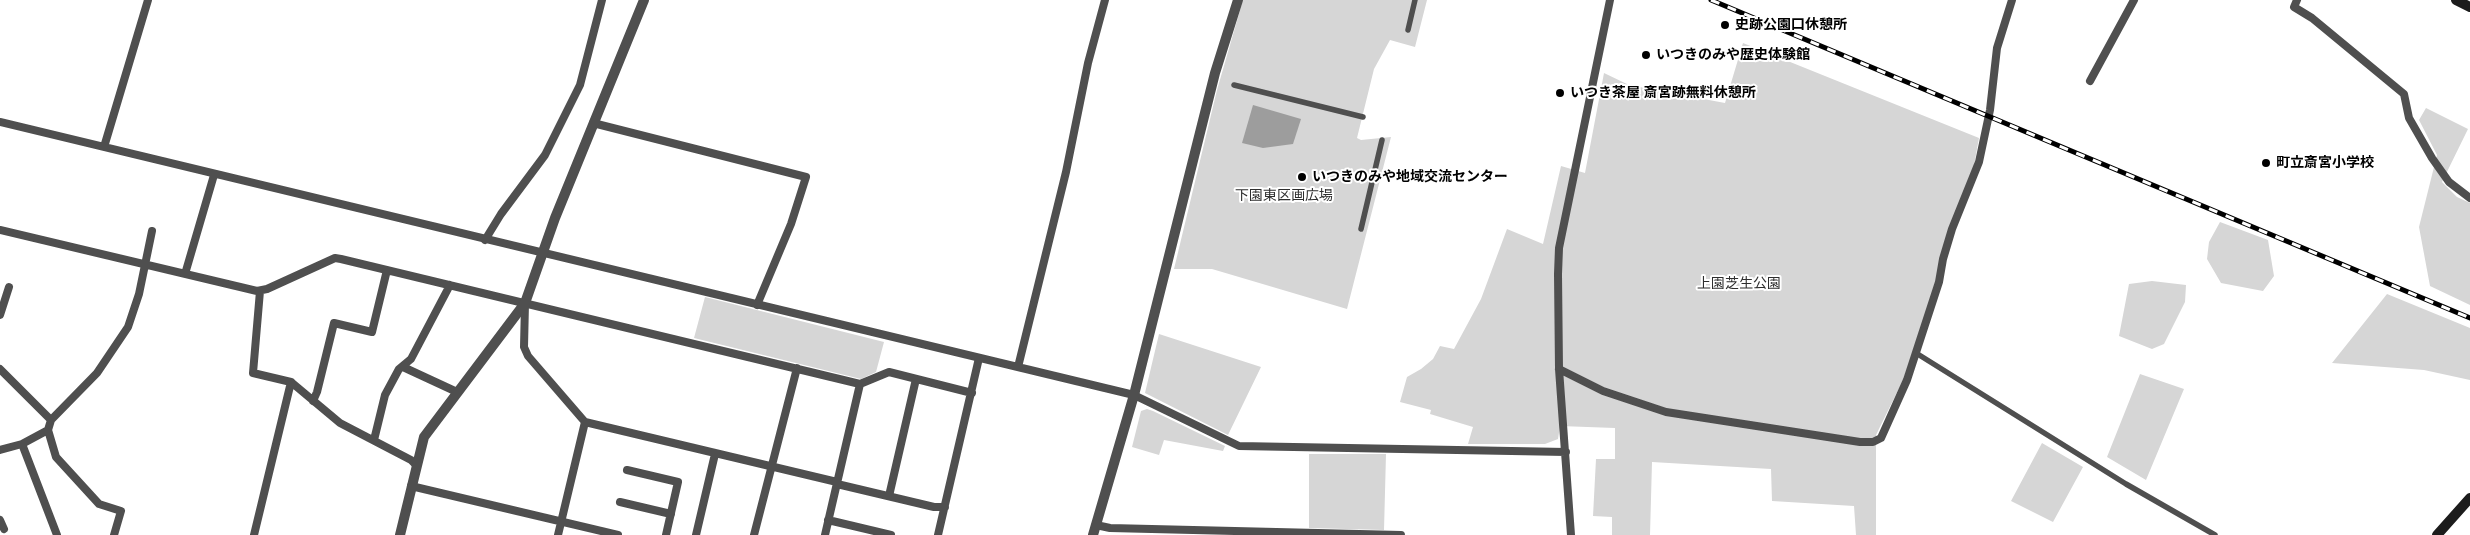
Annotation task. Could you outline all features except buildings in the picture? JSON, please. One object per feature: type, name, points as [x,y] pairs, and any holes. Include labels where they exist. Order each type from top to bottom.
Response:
[{"type":"main road","points":[[2456,0],[2470,7]]},
{"type":"main road","points":[[2436,535],[2470,498]]},
{"type":"street","points":[[104,147],[148,0]]},
{"type":"street","points":[[485,240],[500,214],[542,160],[580,85],[602,0]]},
{"type":"street","points":[[644,0],[542,253],[525,303],[524,347],[528,356],[585,422],[934,507],[945,507]]},
{"type":"street","points":[[1018,367],[1066,172],[1088,63],[1106,0]]},
{"type":"street","points":[[1238,0],[1215,73],[1134,395],[1094,530],[1110,528],[1401,535]]},
{"type":"street","points":[[1408,30],[1415,0]]},
{"type":"street","points":[[1571,535],[1559,369],[1557,298],[1559,248],[1610,0]]},
{"type":"street","points":[[1559,369],[1603,390],[1666,412],[1860,442],[1873,442],[1881,438],[1907,380],[1939,282],[1943,259],[1952,229],[1979,162],[1990,110],[1997,48],[2012,0]]},
{"type":"street","points":[[2090,81],[2134,0]]},
{"type":"street","points":[[2297,0],[2294,8],[2312,18],[2404,94],[2409,118],[2432,158],[2449,182],[2470,198]]},
{"type":"street","points":[[1234,85],[1363,117]]},
{"type":"street","points":[[0,122],[1134,395],[1240,446],[1566,452]]},
{"type":"street","points":[[594,123],[806,177],[791,224],[757,305]]},
{"type":"street","points":[[1361,229],[1382,140]]},
{"type":"street","points":[[184,274],[214,174]]},
{"type":"street","points":[[0,230],[260,291],[335,258],[860,384],[889,372],[972,393]]},
{"type":"street","points":[[114,535],[121,511],[99,504],[56,457],[48,430],[51,420],[97,373],[128,326],[139,294],[152,231]]},
{"type":"street","points":[[313,401],[317,392],[334,323],[372,332],[387,270]]},
{"type":"street","points":[[374,440],[385,395],[399,369],[411,359],[450,285]]},
{"type":"street","points":[[0,315],[8,287]]},
{"type":"street","points":[[260,291],[253,373],[291,382],[340,423],[411,460],[416,465]]},
{"type":"street","points":[[400,535],[424,437],[525,303]]},
{"type":"street","points":[[1916,354],[2126,484],[2215,535]]},
{"type":"street","points":[[938,535],[979,358]]},
{"type":"street","points":[[403,367],[457,392]]},
{"type":"street","points":[[754,535],[797,368]]},
{"type":"street","points":[[0,369],[51,420]]},
{"type":"street","points":[[889,496],[916,379]]},
{"type":"street","points":[[254,535],[291,382]]},
{"type":"street","points":[[825,535],[860,384]]},
{"type":"street","points":[[558,535],[585,422]]},
{"type":"street","points":[[0,450],[22,444],[48,430]]},
{"type":"street","points":[[22,444],[57,535]]},
{"type":"street","points":[[696,535],[715,454]]},
{"type":"street","points":[[627,470],[678,482],[666,535]]},
{"type":"street","points":[[411,486],[618,535]]},
{"type":"street","points":[[620,502],[671,514]]},
{"type":"street","points":[[0,520],[4,529]]},
{"type":"street","points":[[828,520],[891,535]]},
{"type":"green space","name":"下園東区画広場","points":[[1243,0],[1427,0],[1415,47],[1390,40],[1374,69],[1357,138],[1361,140],[1391,137],[1347,309],[1212,269],[1174,269],[1217,90]]},
{"type":"green space","name":"上園芝生公園","points":[[1743,43],[1979,138],[1973,171],[1904,378],[1876,435],[1876,535],[1856,535],[1854,506],[1772,501],[1771,469],[1652,462],[1650,535],[1612,535],[1612,517],[1593,516],[1596,459],[1615,459],[1615,428],[1560,426],[1558,439],[1545,444],[1468,444],[1473,427],[1430,414],[1431,410],[1400,402],[1407,377],[1433,359],[1440,346],[1454,349],[1481,299],[1507,229],[1543,244],[1561,166],[1585,173],[1604,73],[1629,85],[1725,103]]},
{"type":"green space","points":[[2426,108],[2468,129],[2442,182],[2457,197],[2470,203],[2470,305],[2430,286],[2419,227],[2437,155],[2419,120]]},
{"type":"green space","points":[[2220,222],[2268,240],[2274,276],[2263,291],[2221,283],[2207,259],[2209,242]]},
{"type":"green space","points":[[2152,281],[2186,285],[2185,302],[2164,344],[2152,349],[2119,336],[2129,284]]},
{"type":"green space","points":[[2387,294],[2470,328],[2470,380],[2424,370],[2332,363]]},
{"type":"green space","points":[[705,297],[884,342],[876,372],[861,379],[694,338]]},
{"type":"green space","points":[[1159,334],[1261,367],[1228,435],[1145,393]]},
{"type":"green space","points":[[2140,374],[2184,389],[2146,480],[2107,457]]},
{"type":"green space","points":[[1147,409],[1225,446],[1223,451],[1164,440],[1159,455],[1132,447],[1141,411]]},
{"type":"green space","points":[[2042,443],[2083,467],[2053,522],[2011,501]]},
{"type":"green space","points":[[1309,454],[1386,454],[1384,530],[1309,528]]},
{"type":"shaded area","points":[[1253,105],[1301,119],[1293,144],[1263,148],[1242,143]]},
{"type":"railway","points":[[1711,0],[2470,318]]},
{"type":"place","name":"史跡公園口休憩所","points":[[1725,25]]},
{"type":"place","name":"いつきのみや歴史体験館","points":[[1646,55]]},
{"type":"place","name":"いつき茶屋 斎宮跡無料休憩所","points":[[1560,93]]},
{"type":"place","name":"町立斎宮小学校","points":[[2266,163]]},
{"type":"place","name":"いつきのみや地域交流センター","points":[[1302,177]]}]
